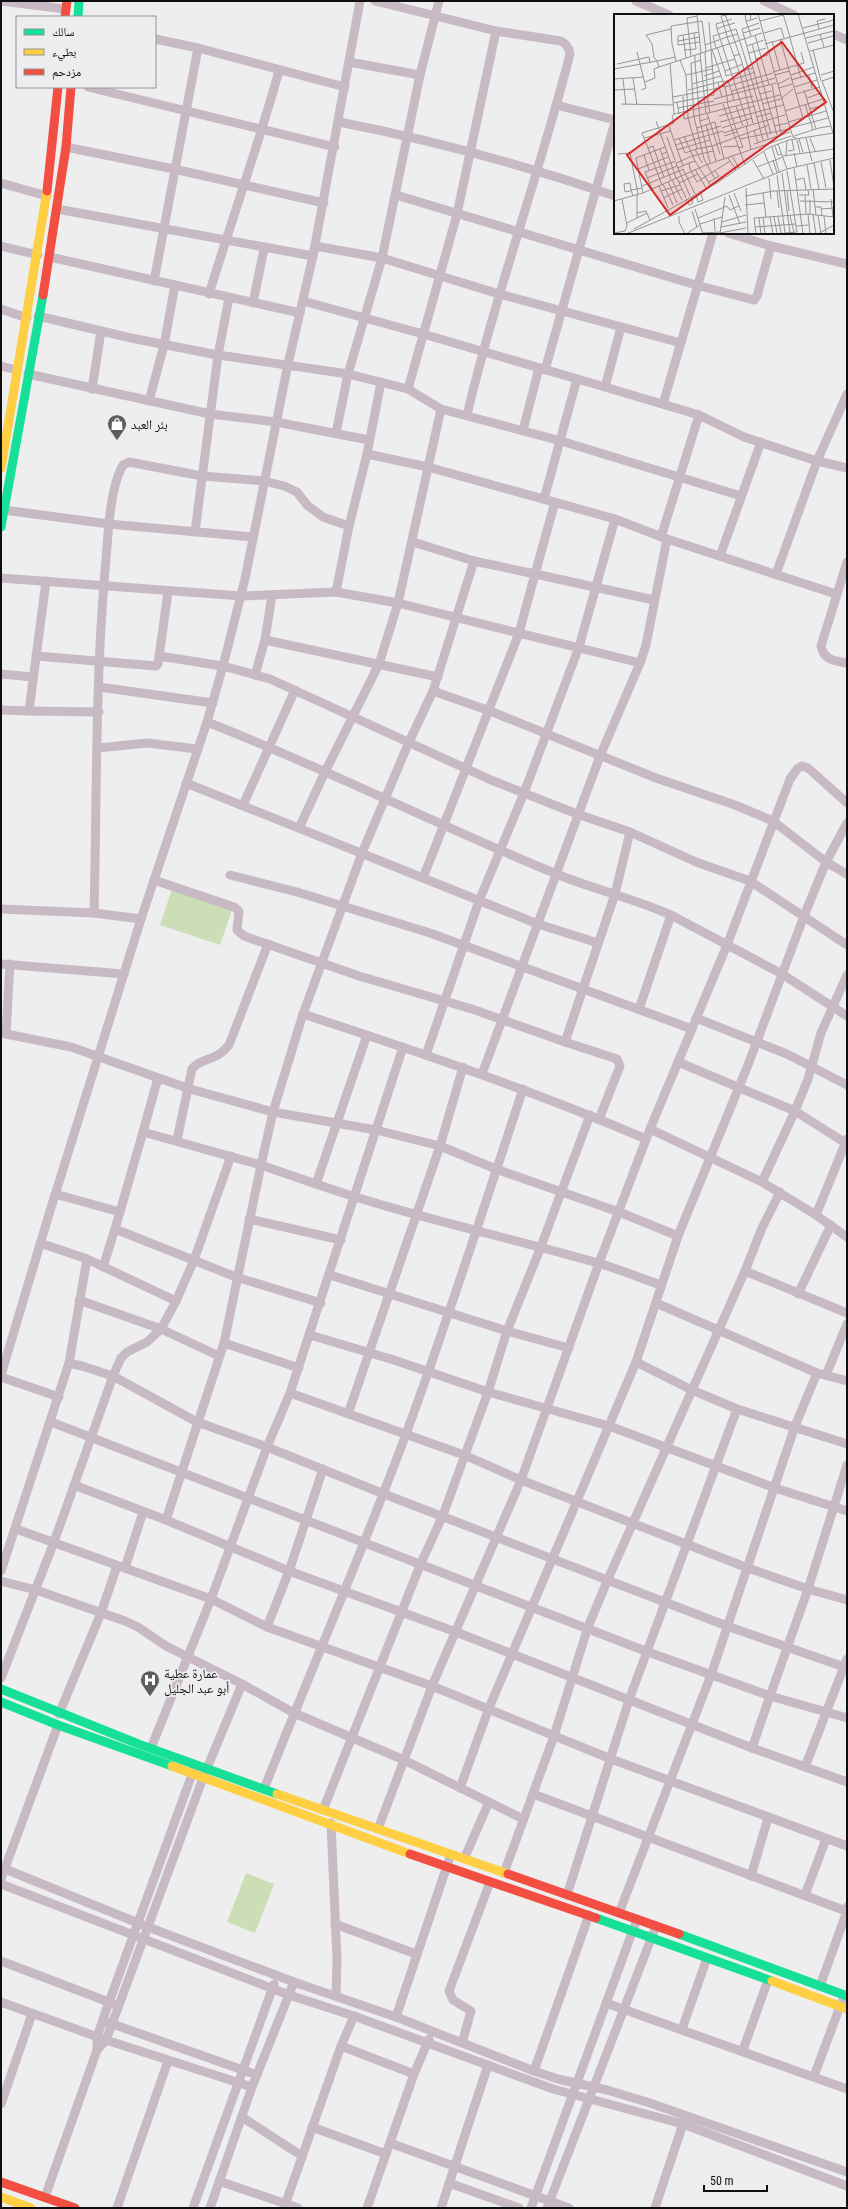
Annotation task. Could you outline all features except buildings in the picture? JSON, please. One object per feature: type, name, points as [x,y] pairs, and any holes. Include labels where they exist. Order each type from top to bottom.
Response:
[{"type":"main road","points":[[78,16],[79,1]]},
{"type":"main road","points":[[1,468],[47,196],[58,88]]},
{"type":"main road","points":[[1,527],[4,510],[8,433],[28,374],[50,258],[66,147],[71,88]]},
{"type":"main road","points":[[1,1689],[59,1714],[264,1789],[637,1919],[846,1996]]},
{"type":"main road","points":[[1,1702],[58,1725],[331,1823],[445,1867],[589,1915],[651,1939],[844,2008]]},
{"type":"main road","points":[[1,2182],[75,2208]]},
{"type":"main road","points":[[1,2197],[31,2208]]},
{"type":"street","points":[[1,1],[66,9]]},
{"type":"street","points":[[59,1397],[1,1376],[98,1055],[141,919],[213,703],[242,596],[288,364],[324,203],[360,1]]},
{"type":"street","points":[[375,1],[496,31],[561,41],[568,46],[570,54],[538,171],[518,230],[482,351],[467,415]]},
{"type":"street","points":[[336,433],[348,374],[366,318],[382,258],[420,75],[438,1]]},
{"type":"street","points":[[636,1],[646,10],[664,14]]},
{"type":"street","points":[[764,1],[792,14]]},
{"type":"street","points":[[408,389],[458,214],[472,153],[496,31]]},
{"type":"street","points":[[834,34],[847,40]]},
{"type":"street","points":[[156,39],[198,48],[279,71],[344,87]]},
{"type":"street","points":[[154,281],[165,228],[185,110],[198,48]]},
{"type":"street","points":[[349,62],[420,75]]},
{"type":"street","points":[[209,294],[243,184],[262,130],[279,71]]},
{"type":"street","points":[[92,88],[335,147]]},
{"type":"street","points":[[556,105],[614,121]]},
{"type":"street","points":[[339,122],[408,135],[538,171],[614,196]]},
{"type":"street","points":[[524,430],[542,369],[563,311],[581,250],[614,125]]},
{"type":"street","points":[[66,147],[174,169],[324,203]]},
{"type":"street","points":[[1,183],[47,196]]},
{"type":"street","points":[[396,195],[518,230],[696,285],[754,300],[757,296],[771,246]]},
{"type":"street","points":[[57,209],[165,228],[264,249],[313,256]]},
{"type":"street","points":[[663,404],[696,285],[713,234]]},
{"type":"street","points":[[731,234],[771,246],[847,264]]},
{"type":"street","points":[[1,246],[38,255]]},
{"type":"street","points":[[315,246],[382,258],[499,294],[620,328],[681,343]]},
{"type":"street","points":[[253,303],[264,249]]},
{"type":"street","points":[[50,258],[300,313]]},
{"type":"street","points":[[149,402],[164,345],[175,285]]},
{"type":"street","points":[[195,532],[218,355],[229,298]]},
{"type":"street","points":[[303,301],[423,334],[663,404],[698,415],[761,442],[817,461],[847,468]]},
{"type":"street","points":[[1,309],[27,318]]},
{"type":"street","points":[[38,316],[164,345],[218,355],[288,364],[348,374],[381,382],[408,389],[441,409],[524,430],[741,496]]},
{"type":"street","points":[[605,387],[620,328]]},
{"type":"street","points":[[92,389],[101,331]]},
{"type":"street","points":[[1,366],[17,370]]},
{"type":"street","points":[[28,374],[149,402],[210,414],[276,422],[369,440]]},
{"type":"street","points":[[544,499],[577,379]]},
{"type":"street","points":[[336,592],[349,526],[367,454],[381,382]]},
{"type":"street","points":[[776,574],[817,461],[847,394]]},
{"type":"street","points":[[299,828],[324,772],[379,664],[398,603],[413,542],[441,409]]},
{"type":"street","points":[[482,1074],[523,966],[577,814],[640,663],[646,645],[664,538],[679,477],[698,415]]},
{"type":"street","points":[[720,556],[761,442]]},
{"type":"street","points":[[367,454],[428,467],[614,519],[664,538],[836,594]]},
{"type":"street","points":[[94,914],[99,687],[103,586],[109,524],[119,474],[126,463],[202,476],[264,481],[292,489],[302,497],[307,505],[315,512],[323,517],[349,526]]},
{"type":"street","points":[[422,878],[464,768],[490,711],[519,633],[555,502]]},
{"type":"street","points":[[4,510],[109,524],[253,538]]},
{"type":"street","points":[[426,1055],[479,901],[524,793],[579,647],[597,586],[614,519]]},
{"type":"street","points":[[413,542],[474,560],[597,586],[654,600]]},
{"type":"street","points":[[166,1520],[224,1343],[236,1276],[260,1165],[303,1014],[362,852],[409,742],[433,691],[457,619],[474,560]]},
{"type":"street","points":[[847,562],[820,646],[826,657],[831,660],[847,663]]},
{"type":"street","points":[[1,578],[168,592],[242,596],[336,592],[398,603],[457,619],[579,647],[640,663]]},
{"type":"street","points":[[30,711],[46,581]]},
{"type":"street","points":[[36,656],[100,660],[154,667],[158,664],[168,592]]},
{"type":"street","points":[[256,675],[265,640],[272,595]]},
{"type":"street","points":[[265,640],[438,677]]},
{"type":"street","points":[[159,656],[223,666],[256,675],[295,690],[464,768],[577,814],[630,832],[696,862],[750,881],[847,945]]},
{"type":"street","points":[[1,674],[33,677]]},
{"type":"street","points":[[99,687],[213,703]]},
{"type":"street","points":[[243,805],[295,690]]},
{"type":"street","points":[[433,691],[490,711],[600,756],[773,821],[826,862],[847,874]]},
{"type":"street","points":[[1,710],[99,712]]},
{"type":"street","points":[[207,722],[269,746],[499,850],[555,873],[646,904],[671,915],[782,974],[847,1016]]},
{"type":"street","points":[[98,748],[148,743],[198,749]]},
{"type":"street","points":[[378,1829],[432,1686],[521,1480],[599,1263],[646,1139],[727,945],[790,778],[798,768],[802,766],[816,774],[847,803]]},
{"type":"street","points":[[186,783],[362,852],[479,901],[538,924],[598,944]]},
{"type":"street","points":[[460,1788],[489,1708],[636,1362],[678,1236],[758,1041],[804,916],[826,862],[847,823]]},
{"type":"street","points":[[565,1042],[615,894],[630,832]]},
{"type":"street","points":[[230,875],[343,906],[464,945],[692,1028]]},
{"type":"street","points":[[154,880],[234,907],[239,911],[238,932],[268,944],[360,976],[444,1000],[617,1059],[619,1062],[618,1070],[599,1119]]},
{"type":"street","points":[[1,909],[94,914],[141,919]]},
{"type":"street","points":[[638,1009],[671,915]]},
{"type":"street","points":[[177,1140],[190,1088],[191,1075],[195,1066],[220,1055],[229,1045],[268,944]]},
{"type":"street","points":[[124,974],[5,964],[4,1033],[50,1042],[98,1055],[158,1078],[274,1112],[376,1130],[440,1146],[496,1169],[619,1212],[678,1236]]},
{"type":"street","points":[[762,1182],[795,1111],[832,1006],[847,975]]},
{"type":"street","points":[[303,1014],[463,1067],[590,1115],[646,1139]]},
{"type":"street","points":[[696,1018],[758,1041],[811,1065],[847,1085]]},
{"type":"street","points":[[316,1184],[367,1035]]},
{"type":"street","points":[[152,1748],[211,1599],[267,1447],[299,1368],[403,1047]]},
{"type":"street","points":[[678,1062],[795,1111],[846,1142],[816,1214]]},
{"type":"street","points":[[348,1414],[371,1353],[389,1294],[440,1146],[463,1067]]},
{"type":"street","points":[[103,1267],[158,1078]]},
{"type":"street","points":[[264,1789],[294,1713],[323,1648],[344,1590],[384,1494],[478,1232],[496,1169],[523,1089]]},
{"type":"street","points":[[323,1810],[420,1563],[442,1515],[488,1392],[507,1331],[540,1249],[590,1115]]},
{"type":"street","points":[[650,1129],[762,1182],[816,1214],[847,1237]]},
{"type":"street","points":[[143,1132],[177,1140],[260,1165],[354,1197],[540,1249],[599,1263],[661,1285]]},
{"type":"street","points":[[1,1678],[54,1542],[113,1376],[121,1358],[127,1352],[147,1342],[161,1329],[176,1301],[194,1260],[230,1156]]},
{"type":"street","points":[[504,1873],[554,1736],[588,1627],[632,1523],[745,1271],[762,1228],[780,1192]]},
{"type":"street","points":[[55,1194],[120,1212]]},
{"type":"street","points":[[249,1220],[341,1240]]},
{"type":"street","points":[[798,1294],[832,1225]]},
{"type":"street","points":[[115,1228],[236,1276],[321,1303]]},
{"type":"street","points":[[40,1243],[88,1260],[176,1301]]},
{"type":"street","points":[[1,1571],[69,1364],[79,1300],[88,1260]]},
{"type":"street","points":[[745,1271],[847,1313]]},
{"type":"street","points":[[330,1275],[448,1313],[569,1348]]},
{"type":"street","points":[[79,1300],[161,1329],[219,1356]]},
{"type":"street","points":[[656,1303],[821,1374],[847,1381]]},
{"type":"street","points":[[619,1913],[711,1675],[795,1426],[847,1324]]},
{"type":"street","points":[[310,1335],[371,1353],[488,1392],[609,1426],[775,1488],[847,1511]]},
{"type":"street","points":[[224,1343],[299,1368]]},
{"type":"street","points":[[636,1362],[692,1390],[737,1409],[795,1426],[847,1444]]},
{"type":"street","points":[[69,1364],[82,1366],[113,1376],[197,1422],[267,1447],[384,1494],[442,1515],[727,1626],[786,1647],[846,1665],[805,1767]]},
{"type":"street","points":[[290,1393],[464,1456],[521,1480],[687,1543],[748,1568],[847,1600]]},
{"type":"street","points":[[567,1895],[629,1700],[648,1652],[714,1466],[737,1409]]},
{"type":"street","points":[[51,1422],[477,1584],[648,1652],[770,1696],[827,1711],[847,1718]]},
{"type":"street","points":[[752,1748],[786,1647],[808,1588],[847,1465]]},
{"type":"street","points":[[267,1627],[289,1571],[323,1469]]},
{"type":"street","points":[[74,1485],[166,1520],[289,1571],[456,1632],[752,1748],[847,1782]]},
{"type":"street","points":[[59,1714],[143,1512]]},
{"type":"street","points":[[16,1529],[211,1599],[267,1627],[432,1686],[611,1759],[847,1846]]},
{"type":"street","points":[[1,1581],[36,1590],[138,1627],[166,1646],[242,1684],[294,1713],[351,1736],[404,1760],[523,1820]]},
{"type":"street","points":[[45,2197],[101,2039],[112,2024],[145,1939],[148,1927],[203,1778],[242,1684]]},
{"type":"street","points":[[1,1879],[58,1725]]},
{"type":"street","points":[[101,2039],[102,2020],[196,1764]]},
{"type":"street","points":[[533,1794],[648,1838],[847,1910],[820,1986]]},
{"type":"street","points":[[464,1859],[488,1802]]},
{"type":"street","points":[[751,1876],[768,1818]]},
{"type":"street","points":[[331,1823],[336,1924],[336,1996]]},
{"type":"street","points":[[805,1895],[826,1839]]},
{"type":"street","points":[[396,2017],[445,1867],[451,1854]]},
{"type":"street","points":[[5,1869],[148,1927],[277,1976],[396,2017],[534,2071],[593,2086],[685,2120],[847,2186]]},
{"type":"street","points":[[462,2043],[471,2011],[453,2000],[449,1991],[490,1882]]},
{"type":"street","points":[[1,1884],[272,1989],[354,2016],[573,2096],[685,2120],[847,2172]]},
{"type":"street","points":[[534,2071],[589,1915]]},
{"type":"street","points":[[531,2208],[637,1919]]},
{"type":"street","points":[[336,1924],[416,1954]]},
{"type":"street","points":[[548,2204],[593,2086],[625,2010],[656,1926]]},
{"type":"street","points":[[682,2029],[707,1958]]},
{"type":"street","points":[[1,1960],[119,2006]]},
{"type":"street","points":[[193,2208],[277,1976]]},
{"type":"street","points":[[742,2050],[768,1980]]},
{"type":"street","points":[[210,2208],[252,2087],[294,1982]]},
{"type":"street","points":[[814,2076],[844,2008],[846,1996]]},
{"type":"street","points":[[1,2002],[101,2039],[252,2087]]},
{"type":"street","points":[[606,2003],[742,2050],[847,2089]]},
{"type":"street","points":[[1,2104],[32,2014]]},
{"type":"street","points":[[285,2206],[341,2046],[354,2016]]},
{"type":"street","points":[[102,2020],[257,2074]]},
{"type":"street","points":[[367,2208],[414,2074],[432,2032]]},
{"type":"street","points":[[341,2046],[414,2074]]},
{"type":"street","points":[[117,2208],[168,2061]]},
{"type":"street","points":[[441,2208],[488,2065]]},
{"type":"street","points":[[242,2117],[302,2156]]},
{"type":"street","points":[[655,2208],[685,2120]]},
{"type":"street","points":[[312,2127],[386,2154]]},
{"type":"street","points":[[390,2143],[454,2168],[535,2196],[548,2204],[569,2208]]},
{"type":"street","points":[[208,2169],[220,2177],[285,2206],[298,2208]]},
{"type":"street","points":[[449,2183],[519,2208]]},
{"type":"green space","points":[[172,889],[232,910],[220,945],[160,925]]},
{"type":"green space","points":[[246,1873],[274,1884],[255,1933],[227,1922]]},
{"type":"traffic: fast","points":[[78,16],[79,1]]},
{"type":"traffic: fast","points":[[1,527],[43,295]]},
{"type":"traffic: fast","points":[[1,1689],[141,1745],[277,1794]]},
{"type":"traffic: fast","points":[[1,1702],[58,1725],[172,1766]]},
{"type":"traffic: fast","points":[[596,1918],[772,1981]]},
{"type":"traffic: fast","points":[[679,1934],[847,1996]]},
{"type":"traffic: slow","points":[[1,468],[47,191]]},
{"type":"traffic: slow","points":[[172,1766],[410,1854]]},
{"type":"traffic: slow","points":[[277,1794],[508,1874]]},
{"type":"traffic: slow","points":[[772,1981],[847,2009]]},
{"type":"traffic: slow","points":[[1,2197],[31,2208]]},
{"type":"traffic: jam","points":[[65,16],[67,1]]},
{"type":"traffic: jam","points":[[47,191],[58,88]]},
{"type":"traffic: jam","points":[[43,295],[66,147],[71,88]]},
{"type":"traffic: jam","points":[[410,1854],[596,1918]]},
{"type":"traffic: jam","points":[[508,1874],[679,1934]]},
{"type":"traffic: jam","points":[[1,2182],[75,2208]]},
{"type":"place","name":"بئر العبد","points":[[117,441]]},
{"type":"place","name":"عمارة عطية أبو عبد الجليل","points":[[150,1697]]}]
